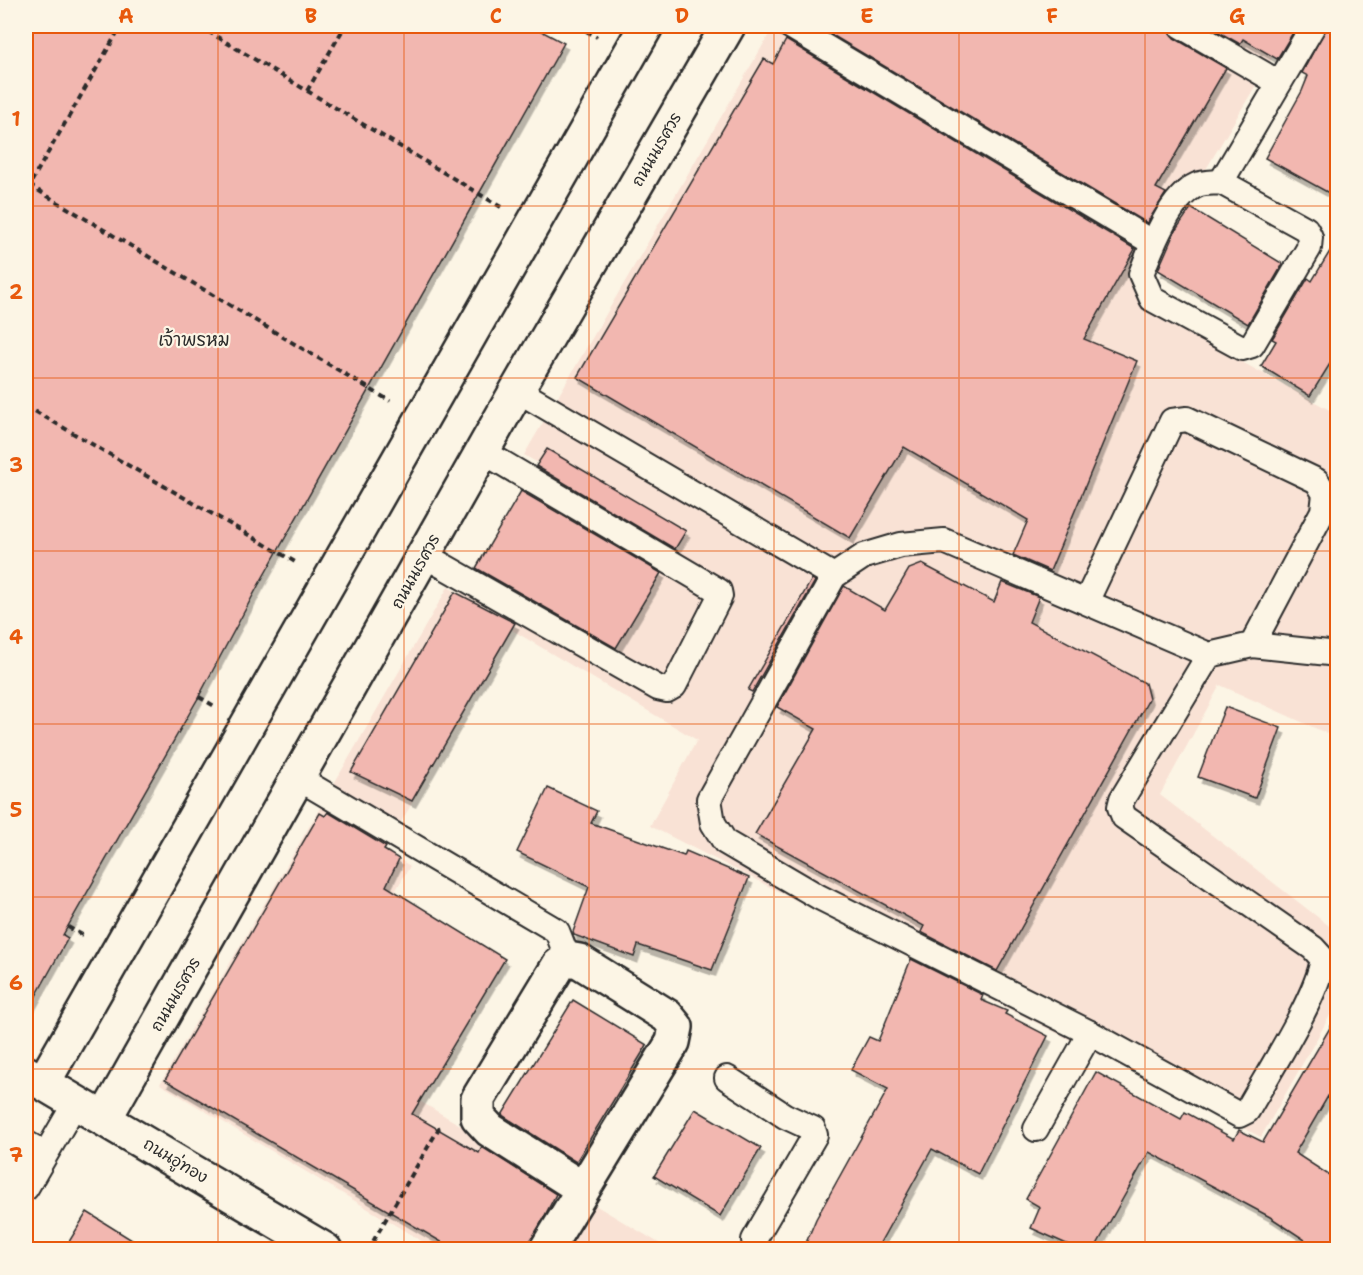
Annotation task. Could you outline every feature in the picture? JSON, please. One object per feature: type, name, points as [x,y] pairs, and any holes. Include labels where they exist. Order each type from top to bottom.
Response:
[{"type":"street","points":[[34,1078],[329,582],[646,26]]},
{"type":"street","name":"ถนนนเรศวร","points":[[105,1118],[517,390],[728,26]]},
{"type":"street","points":[[546,1250],[673,1042],[676,1027],[657,1010],[579,961],[568,959],[559,965],[478,1099],[478,1117],[490,1130],[583,1189]]},
{"type":"street","name":"ถนนอู่ทอง","points":[[34,1078],[105,1118],[324,1250]]},
{"type":"lane","points":[[790,26],[1153,243]]},
{"type":"lane","points":[[1181,26],[1279,83]]},
{"type":"lane","points":[[1221,182],[1313,26]]},
{"type":"lane","points":[[1221,182],[1305,229],[1310,237],[1309,248],[1252,345],[1242,348],[1152,299],[1141,274],[1153,243],[1182,195],[1199,184],[1221,182]]},
{"type":"lane","points":[[517,390],[834,576]]},
{"type":"lane","points":[[1086,602],[1172,421],[1187,419],[1317,481],[1325,494],[1323,511],[1252,645]]},
{"type":"lane","points":[[424,555],[658,688],[667,690],[674,686],[720,596],[719,591],[482,452]]},
{"type":"lane","points":[[1209,655],[1122,799],[1124,817],[1313,948],[1323,958],[1321,971],[1292,1031],[1247,1111],[1239,1115],[1090,1033],[819,897],[725,842],[713,824],[709,799],[834,576],[864,556],[901,545],[944,541],[1209,655],[1252,645],[1338,654]]},
{"type":"lane","points":[[298,778],[557,930],[568,959]]},
{"type":"lane","points":[[1036,1129],[1090,1033]]},
{"type":"lane","points":[[727,1078],[785,1116],[813,1129],[814,1135],[754,1240]]},
{"type":"lane","points":[[26,1188],[35,1149],[76,1102]]},
{"type":"path","points":[[26,191],[121,26]]},
{"type":"path","points":[[198,26],[532,226]]},
{"type":"path","points":[[307,91],[345,26]]},
{"type":"path","points":[[29,185],[422,419]]},
{"type":"path","points":[[26,406],[329,582]]},
{"type":"path","points":[[368,1250],[439,1128],[478,1117]]},
{"type":"shaded area","points":[[774,26],[1291,26],[1133,292],[1164,319],[1337,414],[1338,555],[1333,564],[1338,567],[1337,738],[1220,685],[1160,795],[1337,932],[1337,1003],[1261,1137],[650,826],[697,740],[512,630],[385,850],[410,866],[310,1036],[669,1249],[435,1249],[160,1084],[448,587],[460,594],[538,463],[524,455]]},
{"type":"building","points":[[26,26],[532,26],[564,43],[63,935],[68,938],[26,1014]]},
{"type":"building","points":[[817,26],[1167,26],[1174,38],[1226,68],[1156,188],[1166,193],[1147,223]]},
{"type":"building","points":[[1208,26],[1297,26],[1277,59],[1243,39],[1240,44]]},
{"type":"building","points":[[1327,26],[1338,26],[1338,198],[1265,158],[1302,91],[1308,76],[1302,73]]},
{"type":"building","points":[[786,40],[1135,249],[1084,339],[1137,361],[1050,571],[1013,555],[1028,520],[904,447],[850,538],[577,377],[764,59],[773,64]]},
{"type":"building","points":[[1191,208],[1283,264],[1248,324],[1158,270],[1175,231]]},
{"type":"building","points":[[1338,238],[1338,351],[1310,396],[1261,366],[1276,341],[1272,339],[1308,278],[1312,281]]},
{"type":"building","points":[[547,449],[686,531],[675,549],[536,466]]},
{"type":"building","points":[[521,491],[661,573],[616,648],[476,568]]},
{"type":"building","points":[[922,564],[994,602],[1002,582],[1039,597],[1029,622],[1145,683],[1149,699],[997,971],[921,932],[924,926],[755,834],[816,729],[777,707],[844,586],[885,610],[909,569]]},
{"type":"building","points":[[812,579],[815,581],[752,692],[748,690]]},
{"type":"building","points":[[455,592],[515,623],[412,801],[351,772]]},
{"type":"building","points":[[1225,707],[1281,728],[1255,798],[1198,777]]},
{"type":"building","points":[[548,788],[597,811],[591,823],[684,856],[686,851],[749,878],[712,970],[638,945],[634,957],[574,935],[573,932],[589,887],[517,852]]},
{"type":"building","points":[[328,812],[386,847],[384,850],[399,859],[386,886],[505,959],[412,1114],[479,1153],[482,1147],[556,1194],[527,1250],[455,1250],[165,1080],[320,813],[325,816]]},
{"type":"building","points":[[911,959],[983,995],[981,1000],[1007,1011],[1005,1014],[1048,1036],[978,1174],[932,1149],[876,1250],[803,1250],[816,1219],[888,1089],[851,1070],[869,1037],[878,1041]]},
{"type":"building","points":[[573,1000],[647,1045],[576,1162],[502,1115]]},
{"type":"building","points":[[1338,1014],[1338,1079],[1295,1153],[1338,1181],[1338,1250],[1320,1250],[1270,1217],[1149,1152],[1094,1250],[1080,1250],[1031,1228],[1040,1207],[1026,1199],[1096,1072],[1181,1119],[1185,1112],[1234,1139],[1239,1130],[1263,1142]]},
{"type":"building","points":[[695,1109],[761,1148],[720,1216],[654,1176]]},
{"type":"building","points":[[87,1212],[148,1250],[64,1250]]},
{"type":"district","name":"เจ้าพรหม","points":[[194,340]]}]
